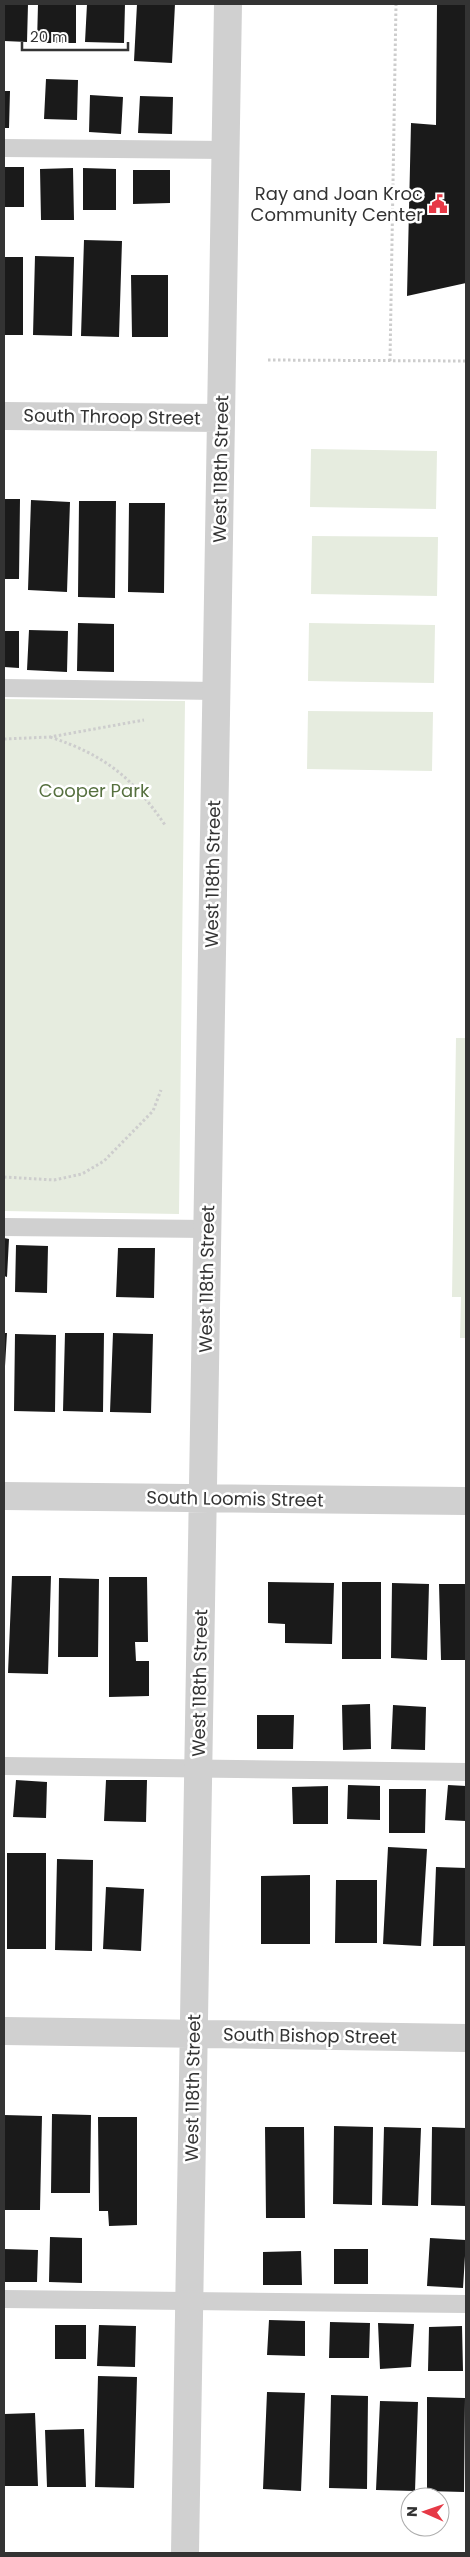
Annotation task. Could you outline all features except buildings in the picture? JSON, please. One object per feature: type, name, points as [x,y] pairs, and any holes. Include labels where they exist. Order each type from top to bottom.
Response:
[{"type":"street","name":"West 118th Street","points":[[184,2553],[228,4]]},
{"type":"street","name":"South Throop Street","points":[[4,416],[221,418]]},
{"type":"street","name":"South Loomis Street","points":[[4,1496],[466,1501]]},
{"type":"street","name":"South Bishop Street","points":[[4,2031],[466,2038]]},
{"type":"lane","points":[[4,148],[226,150]]},
{"type":"lane","points":[[4,688],[216,691]]},
{"type":"lane","points":[[4,1227],[208,1229]]},
{"type":"lane","points":[[4,1766],[466,1772]]},
{"type":"lane","points":[[4,2299],[466,2304]]},
{"type":"path","points":[[390,361],[396,4]]},
{"type":"path","points":[[268,360],[466,361]]},
{"type":"path","points":[[4,739],[50,737],[147,719]]},
{"type":"path","points":[[50,737],[82,748],[115,769],[144,795],[165,825]]},
{"type":"path","points":[[4,1177],[54,1180],[82,1174],[104,1161],[154,1110],[161,1090]]},
{"type":"green space","points":[[311,449],[437,451],[436,509],[310,507]]},
{"type":"green space","points":[[312,536],[438,537],[437,596],[311,594]]},
{"type":"green space","points":[[309,623],[435,625],[434,683],[308,681]]},
{"type":"green space","name":"Cooper Park","points":[[4,699],[185,701],[179,1214],[4,1211]]},
{"type":"green space","points":[[308,711],[433,712],[432,771],[307,769]]},
{"type":"green space","points":[[456,1038],[466,1038],[466,1338],[460,1338],[461,1297],[452,1297]]},
{"type":"place","name":"Ray and Joan Kroc Community Center","points":[[438,204]]}]
